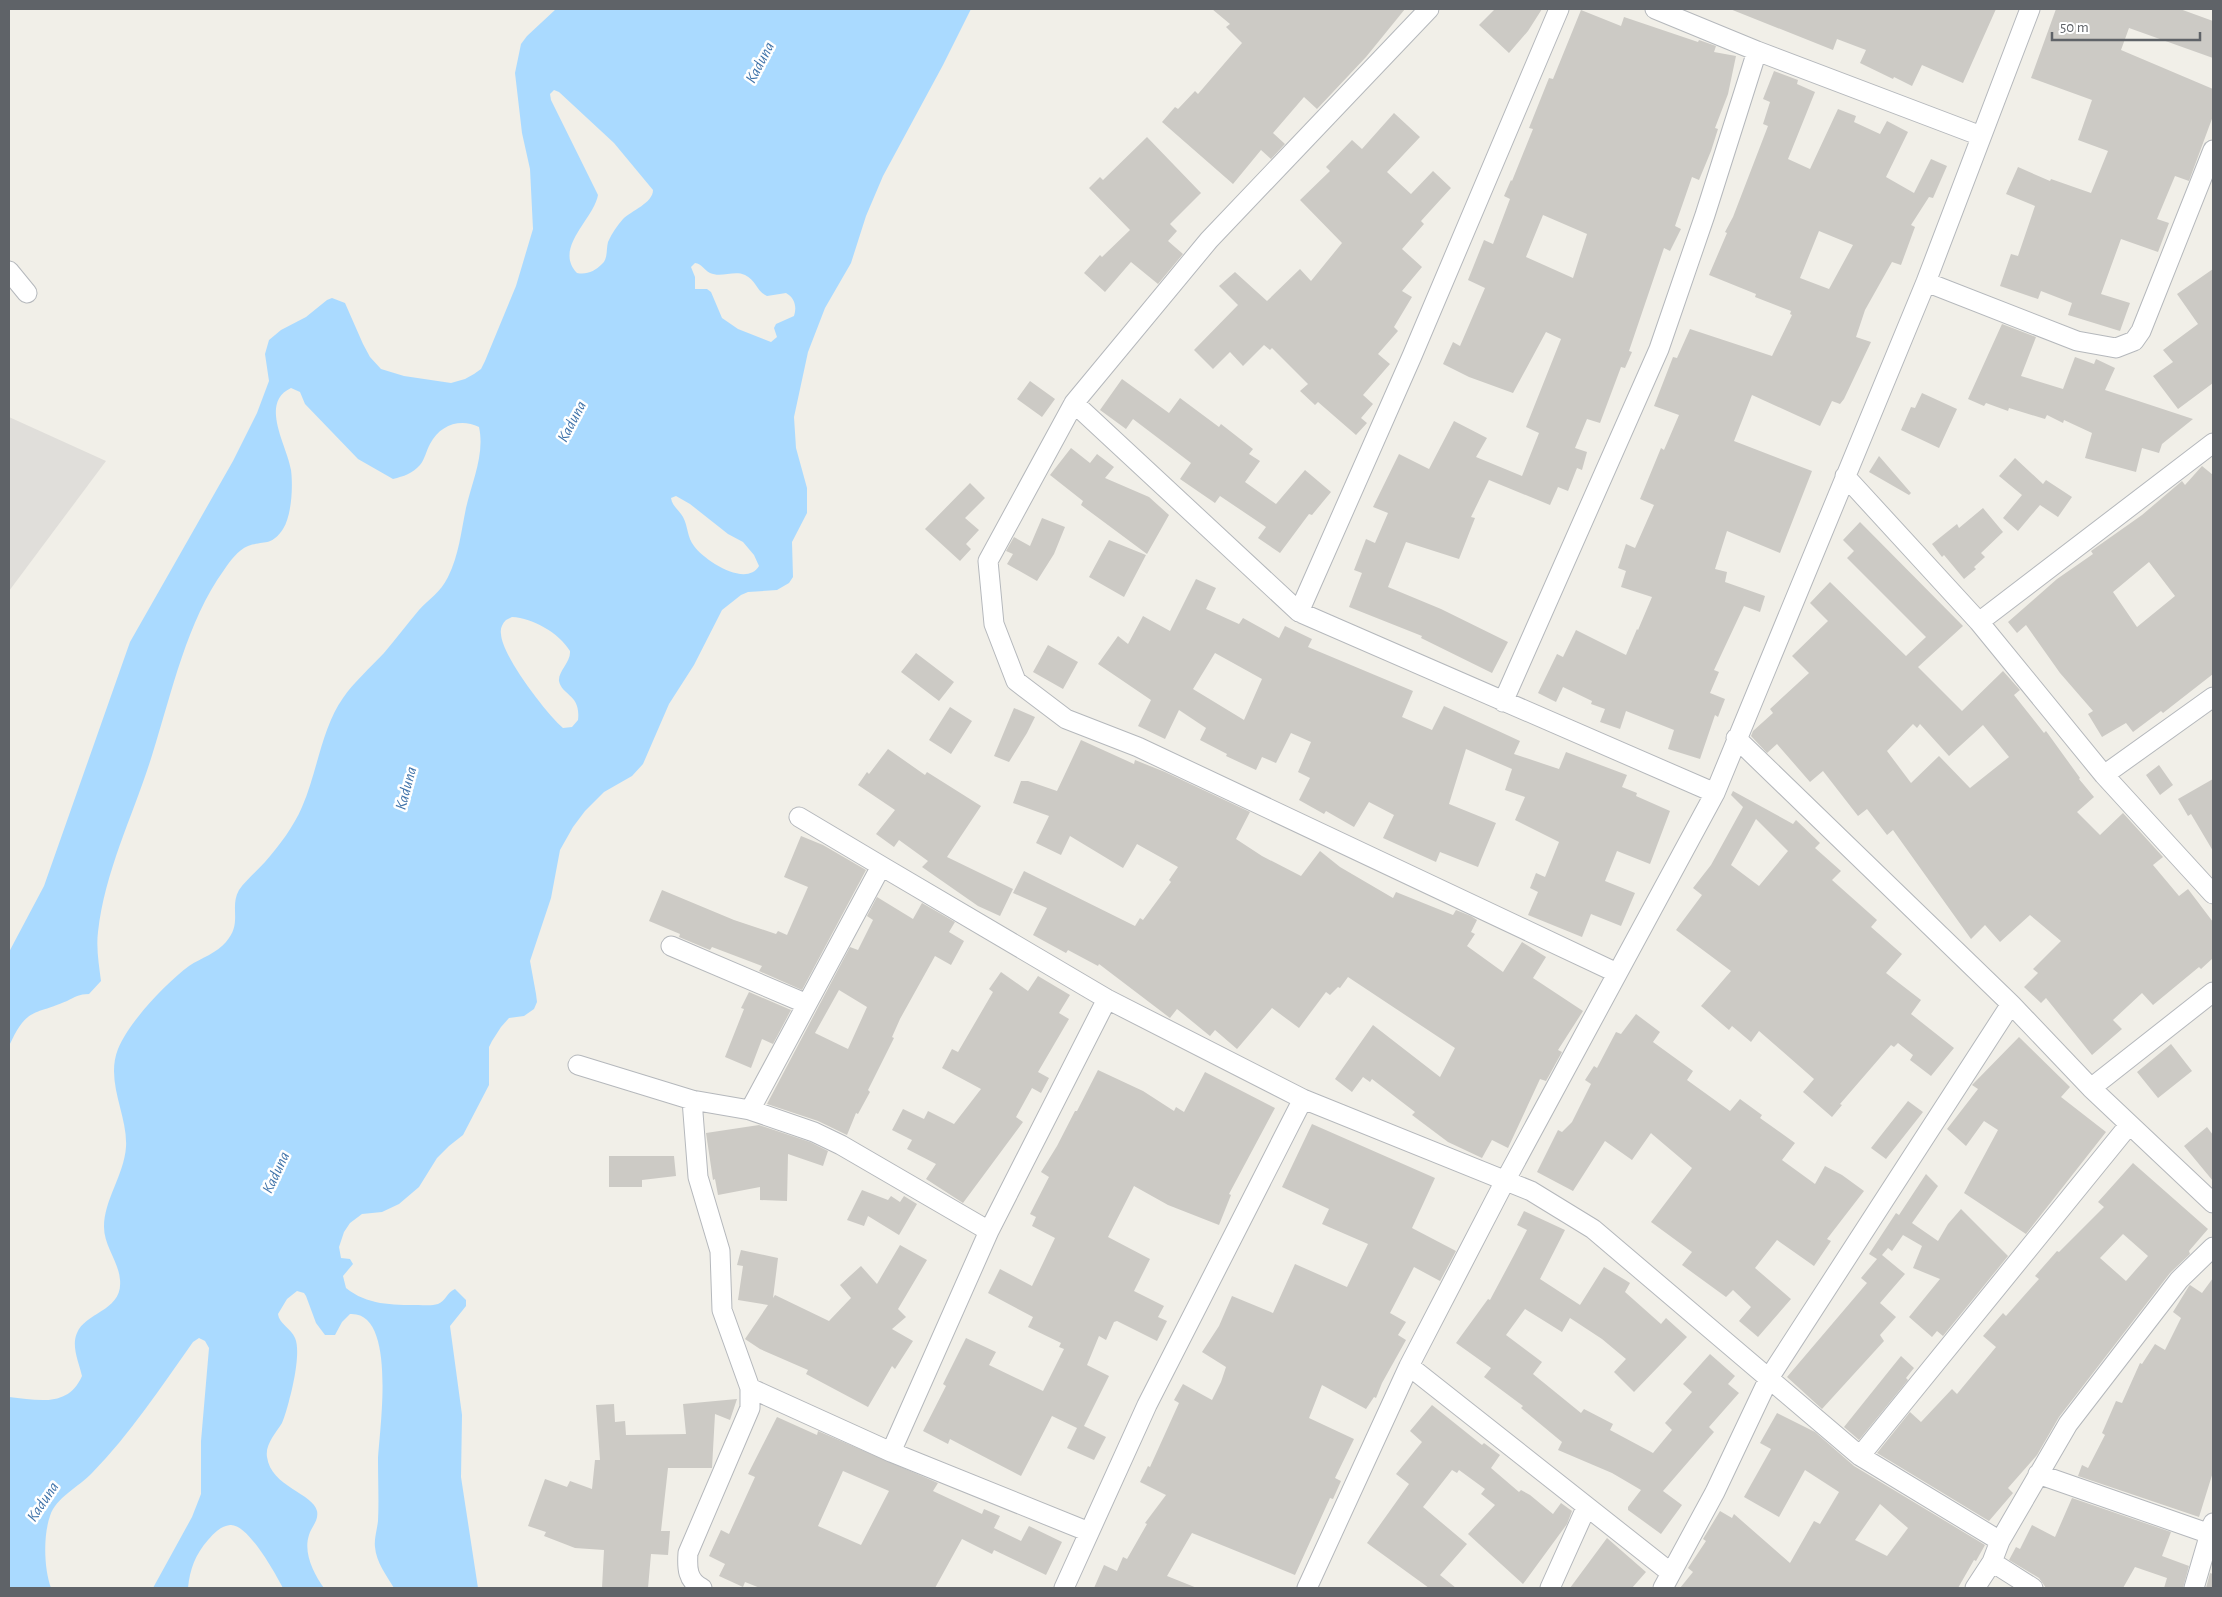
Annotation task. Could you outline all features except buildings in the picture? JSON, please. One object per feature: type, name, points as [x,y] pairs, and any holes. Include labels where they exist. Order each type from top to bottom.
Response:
[{"type":"street","points":[[1429,9],[1209,240],[1074,403],[988,561],[994,624],[1016,681],[1066,719],[1138,747],[1617,973]]},
{"type":"street","points":[[1300,612],[1559,9]]},
{"type":"street","points":[[1655,9],[1757,51],[1981,136]]},
{"type":"street","points":[[1307,1588],[1409,1366],[1505,1181],[1715,793],[1736,738],[1926,282],[2030,9]]},
{"type":"street","points":[[1503,702],[1659,349],[1705,215],[1757,51]]},
{"type":"street","points":[[1926,282],[2077,341],[2116,348],[2134,341],[2141,331],[2213,150]]},
{"type":"street","points":[[9,270],[27,293]]},
{"type":"street","points":[[1074,403],[1300,612],[1715,793]]},
{"type":"street","points":[[1979,622],[2213,443]]},
{"type":"street","points":[[1845,476],[1979,622],[2104,775],[2213,894]]},
{"type":"street","points":[[2104,775],[2213,697]]},
{"type":"street","points":[[1736,738],[2011,1004],[2091,1088],[2213,1203]]},
{"type":"street","points":[[798,817],[1107,999],[1303,1099],[1531,1191],[1593,1229],[1860,1456],[2000,1541]]},
{"type":"street","points":[[750,1110],[878,872],[883,867]]},
{"type":"street","points":[[671,946],[807,1004]]},
{"type":"street","points":[[2091,1088],[2213,992]]},
{"type":"street","points":[[891,1452],[989,1231],[1107,999]]},
{"type":"street","points":[[1409,1366],[1586,1508],[1667,1581],[1715,1492],[1769,1378],[2011,1004]]},
{"type":"street","points":[[578,1065],[692,1100],[750,1110],[814,1132],[841,1145],[989,1231]]},
{"type":"street","points":[[1064,1588],[1147,1405],[1303,1099]]},
{"type":"street","points":[[692,1100],[698,1177],[720,1251],[722,1310],[750,1388],[750,1408],[688,1553],[687,1571],[697,1586],[702,1588]]},
{"type":"street","points":[[1860,1456],[2129,1125]]},
{"type":"street","points":[[1975,1588],[1992,1562],[2000,1541],[2068,1424],[2180,1280],[2213,1247]]},
{"type":"street","points":[[750,1388],[891,1452],[1089,1532]]},
{"type":"street","points":[[2038,1474],[2211,1528],[2194,1588]]},
{"type":"street","points":[[1550,1588],[1586,1508]]},
{"type":"street","points":[[1992,1562],[2033,1588]]},
{"type":"shaded area","points":[[9,417],[106,461],[9,591]]},
{"type":"water","name":"Kaduna","points":[[556,9],[971,9],[883,176],[866,216],[851,263],[825,308],[808,352],[794,417],[796,448],[807,488],[807,513],[792,542],[793,577],[789,583],[777,590],[748,592],[741,595],[722,610],[694,665],[669,704],[643,764],[632,776],[604,792],[585,811],[573,827],[560,850],[551,898],[530,961],[537,1002],[534,1009],[524,1016],[509,1018],[492,1041],[489,1047],[489,1085],[463,1135],[437,1158],[419,1187],[399,1204],[382,1212],[362,1214],[350,1223],[344,1232],[339,1247],[341,1258],[350,1259],[353,1264],[343,1276],[346,1288],[362,1298],[389,1304],[433,1305],[441,1303],[455,1289],[466,1300],[466,1306],[450,1326],[462,1415],[461,1477],[478,1588],[394,1588],[385,1574],[377,1558],[375,1544],[378,1521],[378,1460],[382,1375],[380,1351],[375,1332],[365,1318],[350,1314],[342,1322],[335,1335],[325,1335],[316,1323],[306,1296],[304,1293],[297,1291],[287,1299],[278,1314],[281,1321],[295,1338],[297,1360],[286,1412],[282,1423],[269,1443],[267,1457],[270,1467],[276,1476],[308,1499],[317,1511],[316,1521],[309,1535],[307,1549],[313,1570],[324,1588],[283,1588],[253,1541],[245,1532],[230,1525],[215,1532],[196,1557],[188,1588],[153,1588],[192,1517],[201,1494],[201,1441],[209,1348],[205,1341],[199,1338],[193,1342],[145,1410],[106,1458],[87,1478],[62,1498],[53,1509],[45,1543],[47,1572],[51,1588],[9,1588],[9,1397],[51,1400],[69,1393],[82,1376],[75,1349],[77,1333],[88,1320],[110,1305],[116,1298],[119,1290],[119,1273],[106,1241],[104,1227],[107,1207],[122,1168],[126,1147],[126,1135],[114,1074],[118,1049],[130,1027],[159,993],[189,966],[218,949],[231,935],[235,922],[236,897],[239,890],[276,849],[299,814],[330,722],[343,698],[384,653],[419,610],[445,583],[457,552],[477,468],[480,447],[479,427],[472,424],[458,423],[445,428],[434,437],[423,460],[414,471],[393,479],[358,459],[305,404],[300,392],[291,388],[282,395],[277,404],[277,425],[289,460],[292,484],[290,508],[286,523],[279,535],[271,541],[248,546],[241,550],[232,560],[211,590],[190,634],[146,774],[121,841],[107,886],[97,938],[101,981],[89,994],[77,996],[32,1014],[15,1033],[9,1046],[9,952],[44,886],[130,642],[233,461],[257,413],[269,381],[265,354],[269,340],[281,330],[306,317],[332,298],[345,303],[370,357],[381,369],[404,376],[451,383],[465,379],[481,369],[516,286],[533,229],[530,169],[522,133],[515,73],[521,44]],"holes":[[[554,90],[559,92],[614,143],[653,190],[649,199],[623,219],[615,230],[608,242],[604,262],[597,269],[587,273],[577,273],[571,263],[570,254],[572,244],[590,214],[598,195],[551,100],[550,94]],[[695,263],[714,274],[736,273],[745,275],[767,296],[786,293],[794,303],[794,316],[776,324],[774,328],[777,337],[771,342],[738,329],[722,318],[711,292],[707,289],[695,289],[695,277],[691,267]],[[676,496],[690,504],[728,534],[743,542],[754,555],[759,566],[753,572],[745,574],[735,573],[725,570],[699,552],[692,543],[685,520],[671,498]],[[512,617],[537,623],[559,638],[570,651],[569,659],[560,674],[559,681],[577,705],[578,720],[572,727],[563,728],[555,721],[526,684],[503,644],[501,630],[506,620]]]}]
